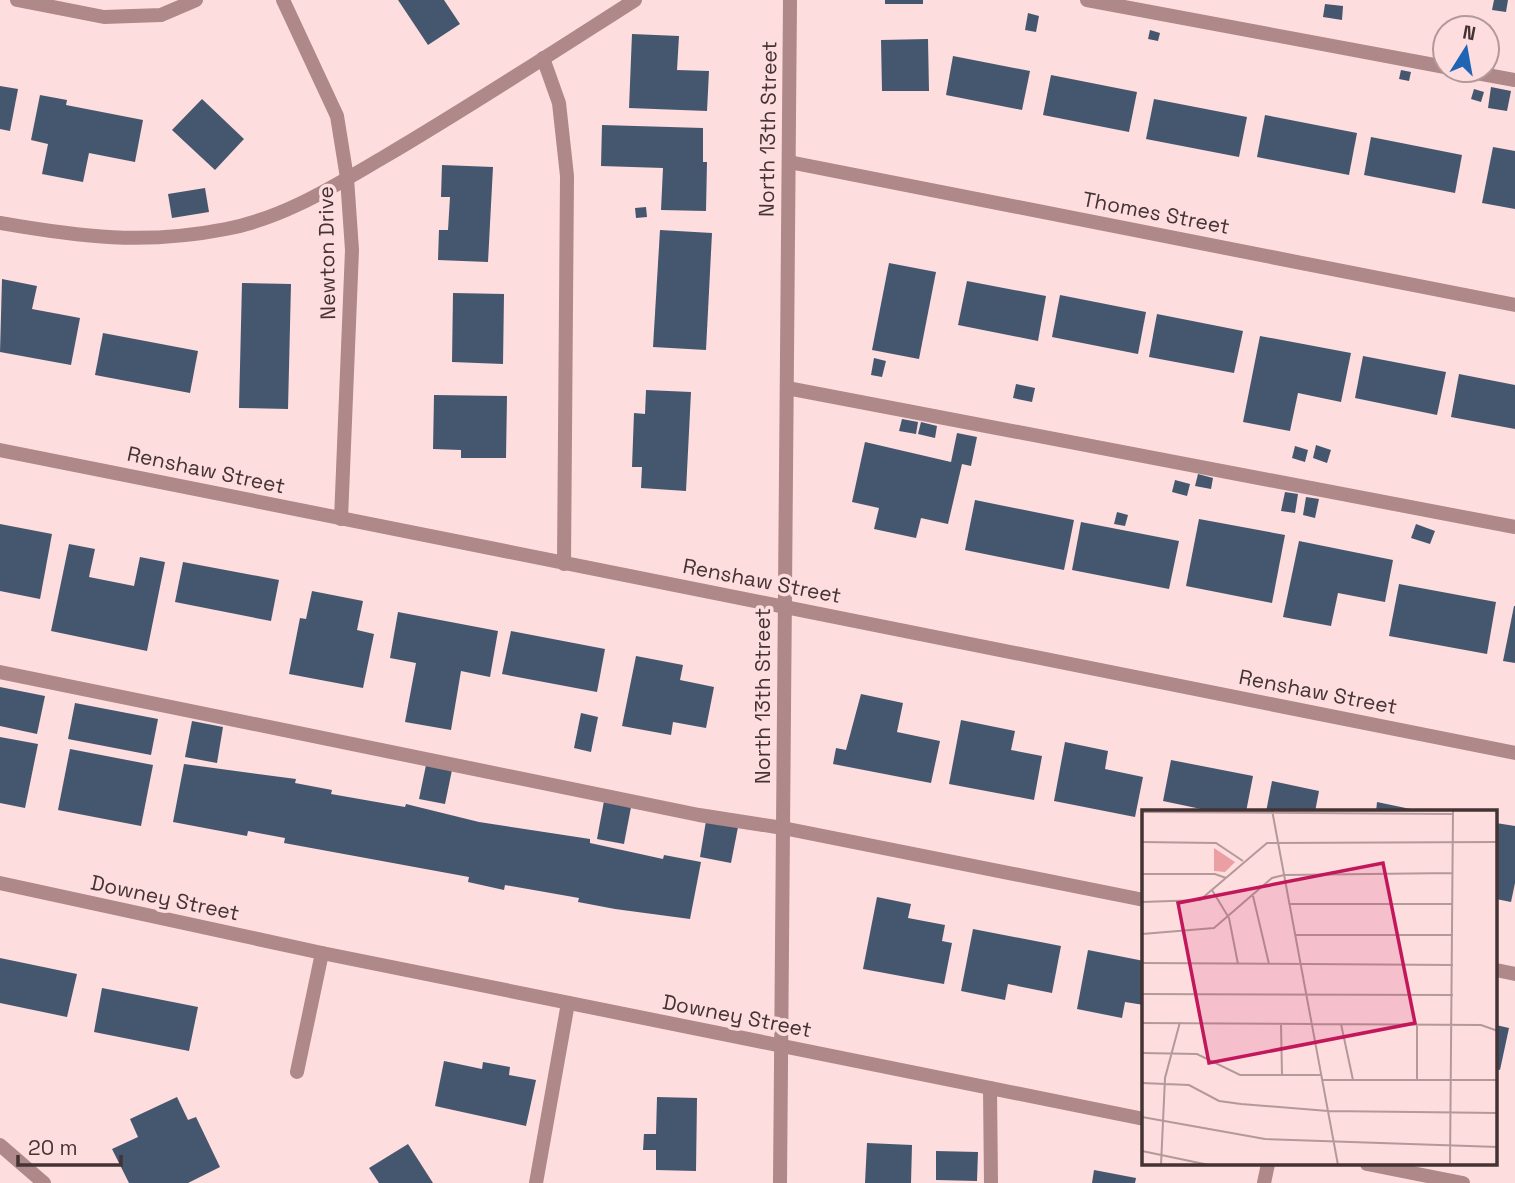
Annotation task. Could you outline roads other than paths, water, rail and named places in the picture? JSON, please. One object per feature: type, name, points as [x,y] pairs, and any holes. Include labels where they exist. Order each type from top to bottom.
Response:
[{"type":"street","points":[[17,0],[104,17],[162,15],[197,0]]},
{"type":"street","name":"Newton Drive","points":[[284,0],[337,116],[347,178],[352,250],[341,519]]},
{"type":"street","points":[[0,223],[67,234],[135,240],[228,229],[300,205],[635,0]]},
{"type":"street","name":"North 13th Street","points":[[780,1183],[790,0]]},
{"type":"street","points":[[1087,0],[1431,64]]},
{"type":"street","points":[[543,58],[559,103],[567,176],[564,564]]},
{"type":"street","name":"Thomes Street","points":[[789,162],[1515,305]]},
{"type":"street","points":[[786,388],[1515,527]]},
{"type":"street","name":"Renshaw Street","points":[[0,450],[1515,753]]},
{"type":"street","points":[[0,672],[699,815],[782,828],[1142,900]]},
{"type":"street","name":"Downey Street","points":[[0,883],[322,953],[1142,1119]]},
{"type":"street","points":[[297,1072],[322,953]]},
{"type":"street","points":[[536,1183],[568,1003]]},
{"type":"street","points":[[990,1088],[991,1183]]},
{"type":"street","points":[[0,1145],[44,1183]]},
{"type":"street","points":[[1377,1166],[1463,1183]]}]
